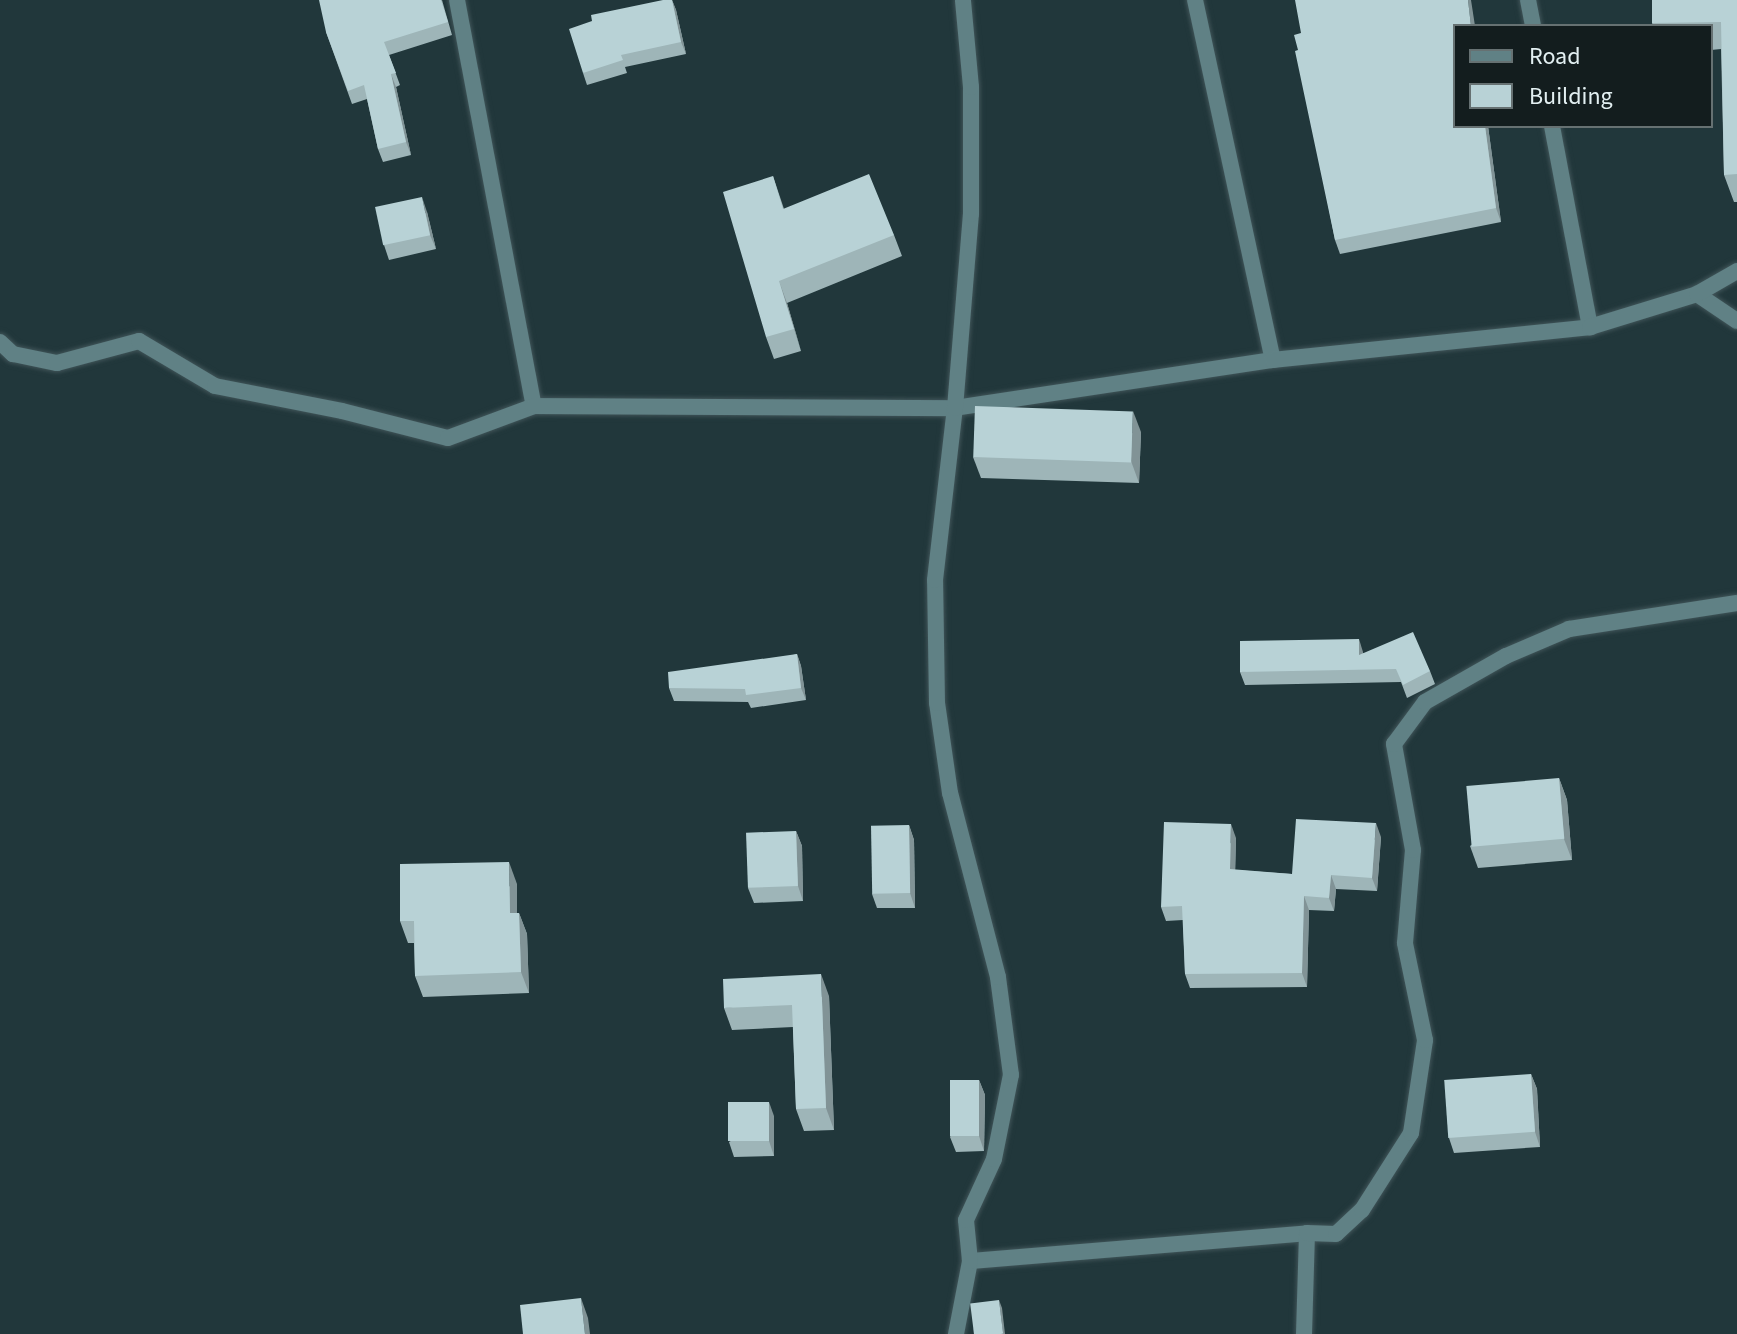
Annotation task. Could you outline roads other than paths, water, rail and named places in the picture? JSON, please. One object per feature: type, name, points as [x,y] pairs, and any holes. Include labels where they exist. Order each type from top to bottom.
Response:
[{"type":"street","points":[[457,0],[534,406]]},
{"type":"street","points":[[956,1334],[970,1261],[966,1220],[994,1159],[1011,1075],[998,977],[950,793],[937,703],[935,580],[955,408],[971,214],[971,87],[963,0]]},
{"type":"street","points":[[1195,0],[1273,360]]},
{"type":"street","points":[[1528,0],[1533,24]]},
{"type":"street","points":[[1552,128],[1590,327]]},
{"type":"street","points":[[0,342],[13,354],[57,363],[139,341],[215,386],[342,411],[448,438],[534,406],[955,408],[1273,360],[1590,327],[1697,294],[1737,271]]},
{"type":"street","points":[[1697,294],[1737,321]]},
{"type":"street","points":[[970,1261],[1307,1233],[1336,1234],[1362,1210],[1411,1133],[1425,1040],[1405,943],[1413,850],[1394,744],[1425,702],[1506,656],[1569,629],[1737,603]]},
{"type":"street","points":[[1304,1334],[1307,1233]]}]
